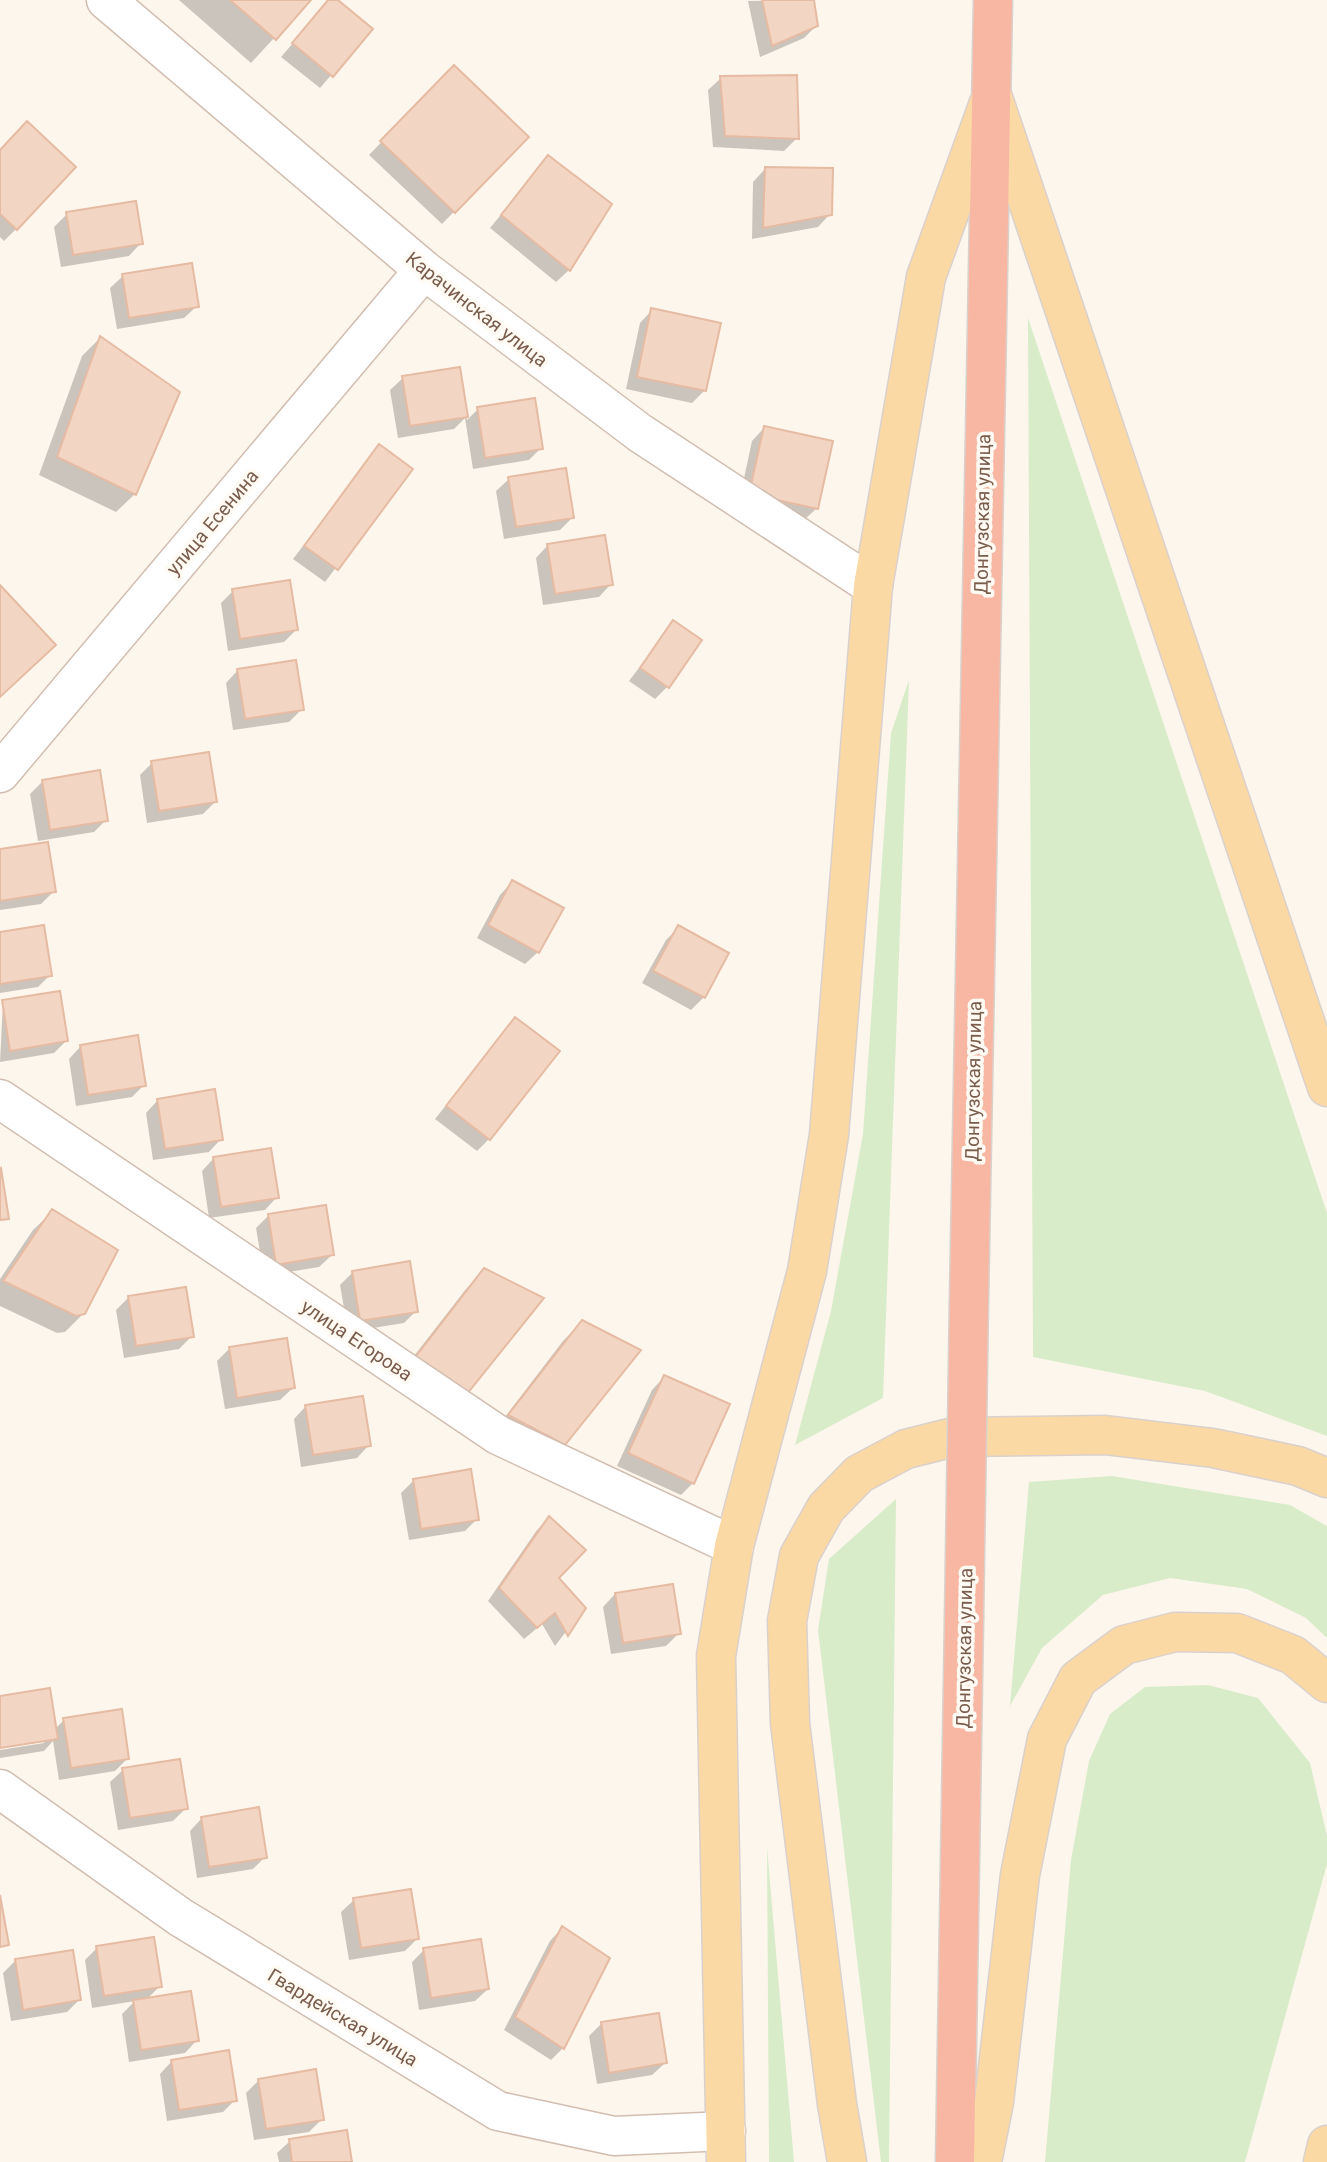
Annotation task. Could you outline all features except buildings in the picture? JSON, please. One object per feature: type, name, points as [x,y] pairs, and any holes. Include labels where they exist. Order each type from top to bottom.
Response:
[{"type":"highway","name":"Донгузская улица","points":[[955,2162],[981,556],[993,0]]},
{"type":"main road","points":[[726,2147],[716,1656],[734,1546],[807,1271],[829,1135],[873,586],[926,277],[992,95]]},
{"type":"main road","points":[[992,95],[1327,1087]]},
{"type":"main road","points":[[848,2162],[837,2104],[790,1723],[787,1621],[799,1556],[826,1508],[859,1474],[906,1449],[954,1437],[1105,1435],[1213,1448],[1298,1466],[1327,1478]]},
{"type":"main road","points":[[982,2162],[994,2102],[1020,1875],[1047,1739],[1078,1679],[1124,1645],[1175,1632],[1188,1632],[1237,1633],[1293,1655],[1327,1683]]},
{"type":"main road","points":[[1322,2162],[1327,2145]]},
{"type":"street","name":"Карачинская улица","points":[[106,0],[424,270],[639,433],[873,586]]},
{"type":"street","name":"улица Есенина","points":[[0,774],[424,270]]},
{"type":"street","name":"улица Егорова","points":[[0,1099],[498,1436],[734,1546]]},
{"type":"street","name":"Гвардейская улица","points":[[0,1789],[180,1917],[498,2111],[614,2136],[726,2147]]},
{"type":"green space","points":[[1028,318],[1327,1213],[1327,1436],[1205,1391],[1033,1357]]},
{"type":"green space","points":[[909,680],[883,1398],[795,1445],[831,1311],[863,1134],[891,733]]},
{"type":"green space","points":[[1112,1476],[1290,1505],[1327,1526],[1327,1638],[1306,1618],[1247,1589],[1170,1578],[1103,1595],[1042,1648],[1010,1706],[1029,1482]]},
{"type":"green space","points":[[896,1499],[889,2162],[881,2162],[818,1630],[829,1559]]},
{"type":"green space","points":[[1208,1685],[1258,1698],[1310,1763],[1327,1836],[1327,1864],[1245,2162],[1045,2162],[1071,1860],[1089,1761],[1110,1714],[1145,1687]]},
{"type":"green space","points":[[767,1847],[794,2162],[769,2162]]}]
